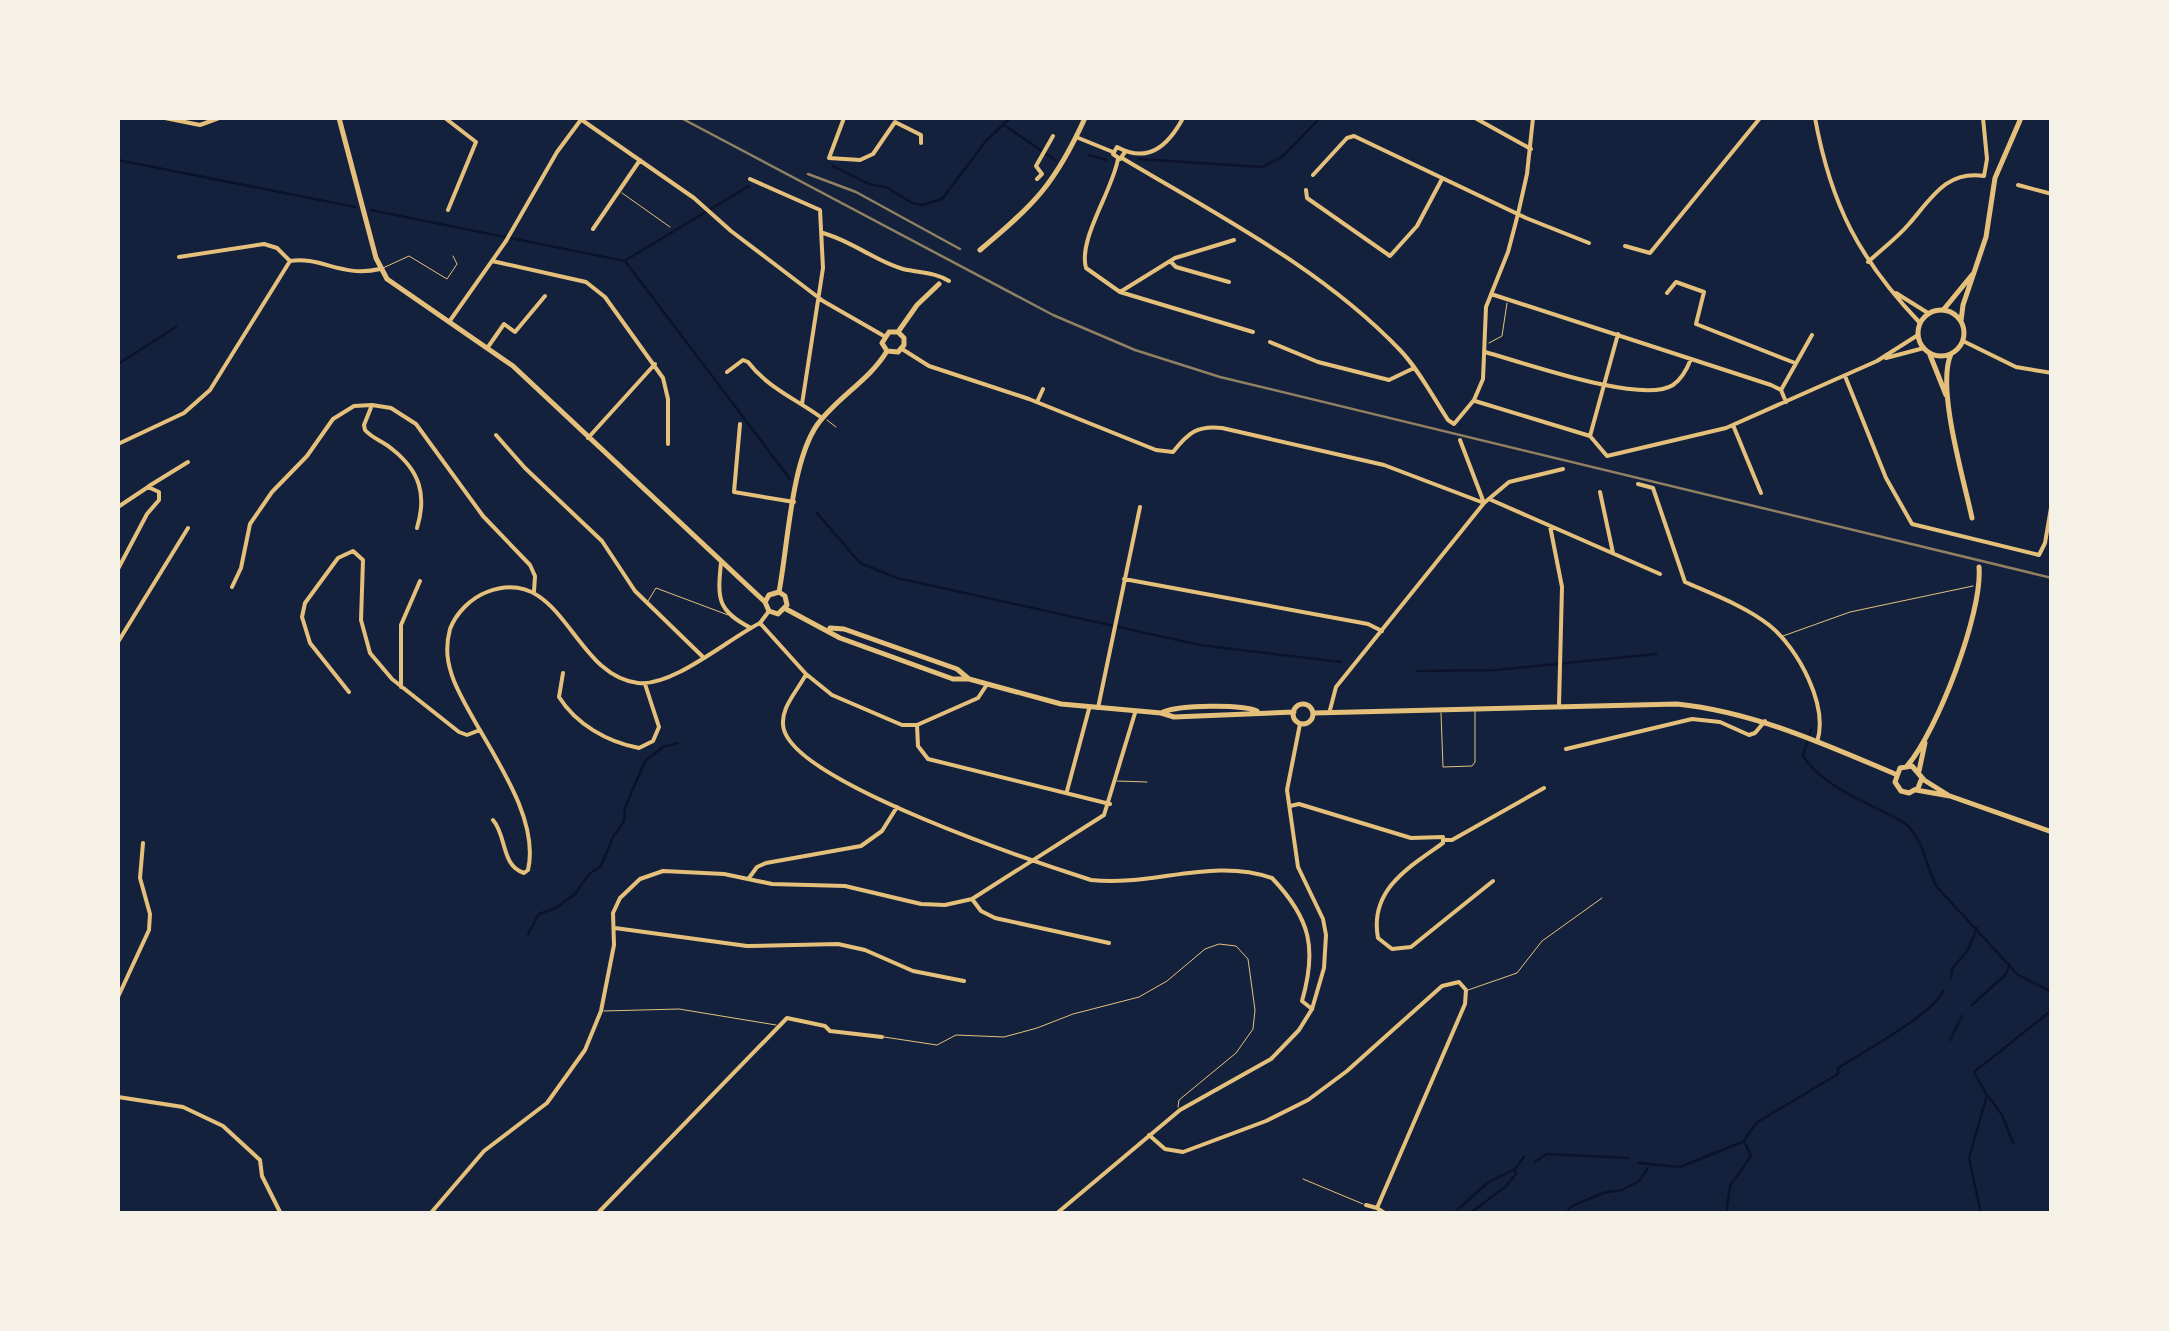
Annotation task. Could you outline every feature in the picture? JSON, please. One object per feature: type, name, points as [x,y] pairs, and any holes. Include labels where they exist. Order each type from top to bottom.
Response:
[{"type":"main road","points":[[339,118],[380,269],[395,288],[488,347],[722,559],[765,602],[769,611],[778,614],[786,608]]},
{"type":"main road","points":[[980,250],[1044,191],[1064,162],[1085,118]]},
{"type":"main road","points":[[1972,518],[1947,398],[1946,366],[1962,341],[1961,320],[1986,236],[1995,178],[2021,118]]},
{"type":"main road","points":[[1947,398],[1918,335],[1920,323],[1928,313],[1943,310],[1974,273]]},
{"type":"main road","points":[[898,332],[917,305],[939,284]]},
{"type":"main road","points":[[1943,310],[1961,320]]},
{"type":"main road","points":[[898,332],[904,338],[902,349],[888,352],[883,346],[884,336],[898,332]]},
{"type":"main road","points":[[1926,350],[1940,356],[1951,354]]},
{"type":"main road","points":[[786,608],[786,599],[780,592],[802,458],[823,417],[860,386],[888,352]]},
{"type":"main road","points":[[1895,774],[1907,766],[1926,736],[1974,621],[1980,567]]},
{"type":"main road","points":[[765,602],[768,595],[780,592]]},
{"type":"main road","points":[[786,608],[840,638],[953,679],[969,679],[1093,709],[1161,713],[1174,708],[1246,706],[1257,711],[1294,712],[1303,704],[1314,713]]},
{"type":"main road","points":[[1314,713],[1676,704],[1765,721],[1895,774]]},
{"type":"main road","points":[[1294,712],[1300,724],[1310,722],[1314,713]]},
{"type":"main road","points":[[1916,790],[1926,736]]},
{"type":"main road","points":[[1907,766],[1950,796]]},
{"type":"main road","points":[[1895,774],[1896,786],[1901,791],[1950,796],[2052,832]]},
{"type":"street","points":[[165,118],[200,124],[219,118]]},
{"type":"street","points":[[445,118],[456,120],[476,142],[448,210]]},
{"type":"street","points":[[449,322],[506,241],[580,118],[707,208],[819,298],[884,336]]},
{"type":"street","points":[[844,118],[829,158],[860,160],[873,154],[896,122],[922,135],[920,143]]},
{"type":"street","points":[[1122,157],[1161,148],[1183,118]]},
{"type":"street","points":[[1476,118],[1531,149]]},
{"type":"street","points":[[1076,137],[1122,157],[1290,258],[1398,348],[1454,424],[1474,400],[1484,378],[1485,318],[1518,214],[1533,118]]},
{"type":"street","points":[[1625,246],[1650,253],[1760,118]]},
{"type":"street","points":[[1815,118],[1837,205],[1868,262],[1920,323]]},
{"type":"street","points":[[1868,262],[1942,186],[1962,175],[1984,176],[1987,159],[1983,118]]},
{"type":"street","points":[[1037,179],[1042,174],[1036,166],[1052,136]]},
{"type":"street","points":[[1313,175],[1347,138],[1354,136],[1518,214],[1589,243]]},
{"type":"street","points":[[1113,152],[1120,147],[1122,157],[1084,248],[1092,275],[1120,292],[1253,332]]},
{"type":"street","points":[[593,229],[640,160]]},
{"type":"street","points":[[1306,190],[1306,198],[1390,256],[1417,226],[1442,179]]},
{"type":"street","points":[[750,180],[820,210],[823,233],[819,298],[802,404]]},
{"type":"street","points":[[2018,185],[2052,194]]},
{"type":"street","points":[[823,233],[846,239],[902,268],[938,274],[949,281]]},
{"type":"street","points":[[1120,292],[1170,261],[1234,240]]},
{"type":"street","points":[[179,257],[264,244],[274,246],[290,261],[302,260],[351,273],[380,269]]},
{"type":"street","points":[[118,444],[184,413],[210,390],[290,261]]},
{"type":"street","points":[[492,261],[591,285],[605,296],[664,378],[668,444]]},
{"type":"street","points":[[1170,261],[1229,282]]},
{"type":"street","points":[[1668,293],[1676,282],[1704,292],[1696,324],[1796,362]]},
{"type":"street","points":[[1885,284],[1928,313]]},
{"type":"street","points":[[1491,294],[1781,390],[1786,402]]},
{"type":"street","points":[[488,347],[504,324],[515,332],[545,296]]},
{"type":"street","points":[[1590,436],[1618,334]]},
{"type":"street","points":[[1781,390],[1812,335]]},
{"type":"street","points":[[1877,361],[1918,335]]},
{"type":"street","points":[[1962,341],[2016,367],[2052,374]]},
{"type":"street","points":[[1270,342],[1318,362],[1389,380],[1414,368]]},
{"type":"street","points":[[902,349],[930,366],[1037,402],[1156,450],[1173,452],[1186,436],[1201,427],[1222,428],[1384,465],[1550,526],[1660,574]]},
{"type":"street","points":[[1474,400],[1590,436],[1607,456],[1700,436],[1877,361],[1906,350],[1926,350]]},
{"type":"street","points":[[1485,352],[1637,390],[1667,388],[1681,378],[1691,358]]},
{"type":"street","points":[[726,372],[744,360],[772,388],[823,417]]},
{"type":"street","points":[[588,438],[655,364]]},
{"type":"street","points":[[1845,376],[1886,478],[1912,524],[2039,555],[2052,502]]},
{"type":"street","points":[[1037,402],[1043,389]]},
{"type":"street","points":[[372,405],[365,430],[396,452],[422,487],[424,508],[417,528]]},
{"type":"street","points":[[232,587],[241,568],[250,524],[272,492],[308,456],[332,419],[354,406],[372,405],[391,408],[416,424],[483,516],[530,565],[536,582],[534,592]]},
{"type":"street","points":[[740,424],[734,492],[794,502]]},
{"type":"street","points":[[1734,424],[1760,493]]},
{"type":"street","points":[[496,435],[525,468],[602,540],[635,590],[702,656]]},
{"type":"street","points":[[1460,440],[1486,501]]},
{"type":"street","points":[[118,507],[188,462]]},
{"type":"street","points":[[1330,710],[1336,687],[1486,501],[1509,482],[1563,469]]},
{"type":"street","points":[[1638,484],[1653,488],[1685,582],[1763,620],[1781,637],[1817,698],[1820,710],[1810,739]]},
{"type":"street","points":[[118,569],[147,514],[159,500],[156,488],[148,487]]},
{"type":"street","points":[[1600,492],[1613,554]]},
{"type":"street","points":[[1067,793],[1114,630],[1140,507]]},
{"type":"street","points":[[1550,526],[1561,573],[1559,706]]},
{"type":"street","points":[[118,642],[188,528]]},
{"type":"street","points":[[348,692],[310,643],[302,616],[308,599],[338,558],[349,551],[364,560],[361,620],[376,662],[459,732],[468,735],[480,730]]},
{"type":"street","points":[[722,559],[721,605],[751,628]]},
{"type":"street","points":[[1124,580],[1368,624],[1382,632]]},
{"type":"street","points":[[401,687],[401,625],[420,582]]},
{"type":"street","points":[[494,820],[512,866],[520,873],[528,870],[528,844],[518,802],[456,687],[446,656],[453,622],[466,605],[483,593],[503,588],[534,592],[564,619],[601,668],[613,677],[645,684],[665,679],[760,624],[769,611]]},
{"type":"street","points":[[760,624],[806,674],[842,700],[884,720],[917,725],[978,698],[987,684]]},
{"type":"street","points":[[118,649],[118,666]]},
{"type":"street","points":[[563,674],[559,697],[572,714],[607,737],[638,748],[654,740],[659,728],[645,684]]},
{"type":"street","points":[[806,674],[784,714],[784,730],[789,739],[840,779],[897,808],[1096,881],[1234,868],[1272,878],[1304,923],[1310,939],[1310,970],[1302,1001],[1312,1009]]},
{"type":"street","points":[[430,1214],[484,1152],[553,1096],[585,1050],[601,1011],[615,928],[613,912],[620,898],[640,878],[672,872],[749,878],[772,884],[844,886],[938,905],[972,899],[1101,818],[1110,804],[1136,712]]},
{"type":"street","points":[[1566,749],[1692,720],[1720,722],[1750,735],[1765,721]]},
{"type":"street","points":[[1056,1214],[1180,1110],[1271,1059],[1299,1030],[1312,1009],[1324,968],[1326,935],[1323,919],[1298,867],[1290,806],[1288,777],[1300,724]]},
{"type":"street","points":[[917,725],[918,746],[926,758],[1110,804]]},
{"type":"street","points":[[1493,880],[1411,947],[1399,951],[1383,944],[1376,929],[1378,908],[1400,875],[1444,840],[1452,840],[1544,788]]},
{"type":"street","points":[[1290,806],[1299,804],[1411,838],[1440,836],[1444,840]]},
{"type":"street","points":[[749,878],[766,863],[861,846],[882,831],[897,808]]},
{"type":"street","points":[[118,996],[149,930],[150,914],[140,878],[143,843]]},
{"type":"street","points":[[972,899],[981,911],[995,918],[1109,943]]},
{"type":"street","points":[[615,928],[747,946],[838,944],[865,950],[913,970],[964,980]]},
{"type":"street","points":[[1150,1136],[1165,1150],[1183,1152],[1266,1121],[1325,1089],[1442,986],[1456,982],[1466,990],[1466,1001],[1377,1208]]},
{"type":"street","points":[[599,1211],[787,1018],[825,1026],[830,1032],[882,1037]]},
{"type":"street","points":[[118,1098],[183,1107],[223,1126],[260,1160],[262,1176],[281,1214]]},
{"type":"street","points":[[1366,1206],[1386,1214]]},
{"type":"lane","points":[[620,191],[670,227]]},
{"type":"lane","points":[[380,269],[406,256],[446,279],[457,264],[453,256]]},
{"type":"lane","points":[[1485,343],[1496,342],[1502,336],[1508,300]]},
{"type":"lane","points":[[823,417],[836,428]]},
{"type":"lane","points":[[1781,637],[1848,612],[1973,586]]},
{"type":"lane","points":[[648,602],[656,588],[728,614]]},
{"type":"lane","points":[[1440,708],[1443,767],[1472,766],[1475,762],[1474,708]]},
{"type":"lane","points":[[1117,781],[1148,782]]},
{"type":"lane","points":[[1466,990],[1517,973],[1542,940],[1602,898]]},
{"type":"lane","points":[[882,1037],[937,1045],[956,1035],[1004,1036],[1037,1028],[1139,997],[1167,981],[1205,949],[1219,944],[1236,946],[1248,960],[1255,1010],[1253,1029],[1236,1053],[1180,1100],[1180,1110]]},
{"type":"lane","points":[[601,1011],[679,1009],[778,1026]]},
{"type":"lane","points":[[1303,1179],[1366,1206]]},
{"type":"waterway","points":[[833,166],[923,205],[942,199],[986,141],[1010,118]]},
{"type":"waterway","points":[[1138,159],[1262,167],[1282,157],[1320,118]]},
{"type":"waterway","points":[[1004,125],[1055,160]]},
{"type":"waterway","points":[[1089,155],[1106,160]]},
{"type":"waterway","points":[[118,160],[355,207]]},
{"type":"waterway","points":[[626,260],[749,186]]},
{"type":"waterway","points":[[371,210],[625,261],[790,479]]},
{"type":"waterway","points":[[118,364],[176,327]]},
{"type":"waterway","points":[[816,512],[860,563],[897,578],[1200,645],[1341,662]]},
{"type":"waterway","points":[[1417,671],[1496,670],[1656,654]]},
{"type":"waterway","points":[[1811,730],[1803,756],[1809,765],[1834,785],[1907,825],[1918,840],[1937,887],[2018,975],[2052,992]]},
{"type":"waterway","points":[[528,934],[539,914],[556,908],[575,894],[589,874],[601,866],[624,821],[625,808],[645,761],[663,747],[678,743]]},
{"type":"waterway","points":[[1951,978],[1952,969],[1968,950],[1977,928]]},
{"type":"waterway","points":[[1972,1005],[2005,975],[2010,964]]},
{"type":"waterway","points":[[1726,1214],[1730,1186],[1751,1156],[1744,1141],[1756,1123],[1838,1074],[1838,1068],[1896,1032],[1926,1010],[1943,991]]},
{"type":"waterway","points":[[1983,1065],[2048,1013]]},
{"type":"waterway","points":[[1950,1040],[1962,1016]]},
{"type":"waterway","points":[[1981,1066],[1974,1072],[1987,1095],[1969,1158],[1981,1214]]},
{"type":"waterway","points":[[1989,1097],[2002,1115],[2013,1143]]},
{"type":"waterway","points":[[1639,1163],[1680,1167],[1742,1142]]},
{"type":"waterway","points":[[1534,1162],[1547,1154],[1628,1158]]},
{"type":"waterway","points":[[1453,1214],[1487,1183],[1515,1169],[1524,1157]]},
{"type":"waterway","points":[[1565,1214],[1572,1206],[1639,1181],[1648,1168]]},
{"type":"waterway","points":[[1469,1214],[1505,1187],[1516,1174],[1515,1169]]},
{"type":"railway","points":[[681,118],[1053,315],[1135,350],[1220,377],[2052,578]]},
{"type":"railway","points":[[808,174],[856,192],[960,249]]}]
